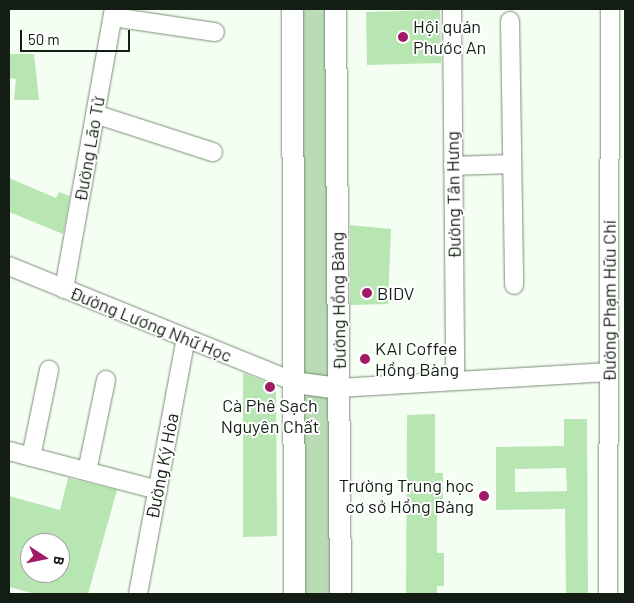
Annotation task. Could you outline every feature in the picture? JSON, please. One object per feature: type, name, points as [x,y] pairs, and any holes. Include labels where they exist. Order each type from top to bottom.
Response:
[{"type":"main road","points":[[292,9],[294,594]]},
{"type":"main road","name":"Đường Hồng Bàng","points":[[336,9],[340,594]]},
{"type":"main road","points":[[294,382],[339,388]]},
{"type":"street","name":"Đường Tân Hưng","points":[[452,9],[456,381]]},
{"type":"street","name":"Đường Phạm Hữu Chí","points":[[608,594],[610,9]]},
{"type":"street","points":[[114,13],[215,32]]},
{"type":"street","name":"Đường Lão Tử","points":[[64,289],[114,13]]},
{"type":"street","points":[[510,20],[514,285]]},
{"type":"street","points":[[95,114],[213,152]]},
{"type":"street","points":[[453,166],[512,164]]},
{"type":"street","name":"Đường Lương Nhữ Học","points":[[9,266],[294,382]]},
{"type":"street","name":"Đường Ký Hòa","points":[[138,594],[186,338]]},
{"type":"street","points":[[31,457],[49,370]]},
{"type":"street","points":[[339,388],[609,372]]},
{"type":"street","points":[[87,471],[106,380]]},
{"type":"street","points":[[9,451],[158,490]]},
{"type":"green space","points":[[302,9],[328,9],[330,594],[304,594]]},
{"type":"building","name":"Hội quán Phước An","points":[[440,10],[441,63],[367,65],[366,12]]},
{"type":"building","points":[[9,54],[34,54],[39,100],[14,100],[16,79],[9,78]]},
{"type":"building","points":[[9,178],[56,198],[59,192],[70,196],[63,234],[9,212]]},
{"type":"building","points":[[350,225],[391,229],[388,304],[350,305]]},
{"type":"building","points":[[243,373],[276,386],[277,536],[243,537]]},
{"type":"building","points":[[435,414],[435,473],[443,473],[443,501],[437,501],[437,553],[444,553],[444,586],[437,586],[437,594],[406,594],[407,415]]},
{"type":"building","points":[[564,419],[587,419],[588,594],[566,594],[565,509],[496,510],[496,447],[564,446]],"holes":[[[566,468],[567,491],[515,492],[515,469]]]},
{"type":"building","points":[[68,478],[117,490],[88,594],[35,594],[9,587],[9,496],[60,510]]},
{"type":"place","name":"Hội quán Phước An","points":[[403,37]]},
{"type":"place","name":"BIDV","points":[[367,293]]},
{"type":"place","name":"KAI Coffee Hồng Bàng","points":[[365,359]]},
{"type":"place","name":"Cà Phê Sạch Nguyên Chất","points":[[270,387]]},
{"type":"place","name":"Trường Trung học cơ sở Hồng Bàng","points":[[484,496]]}]
